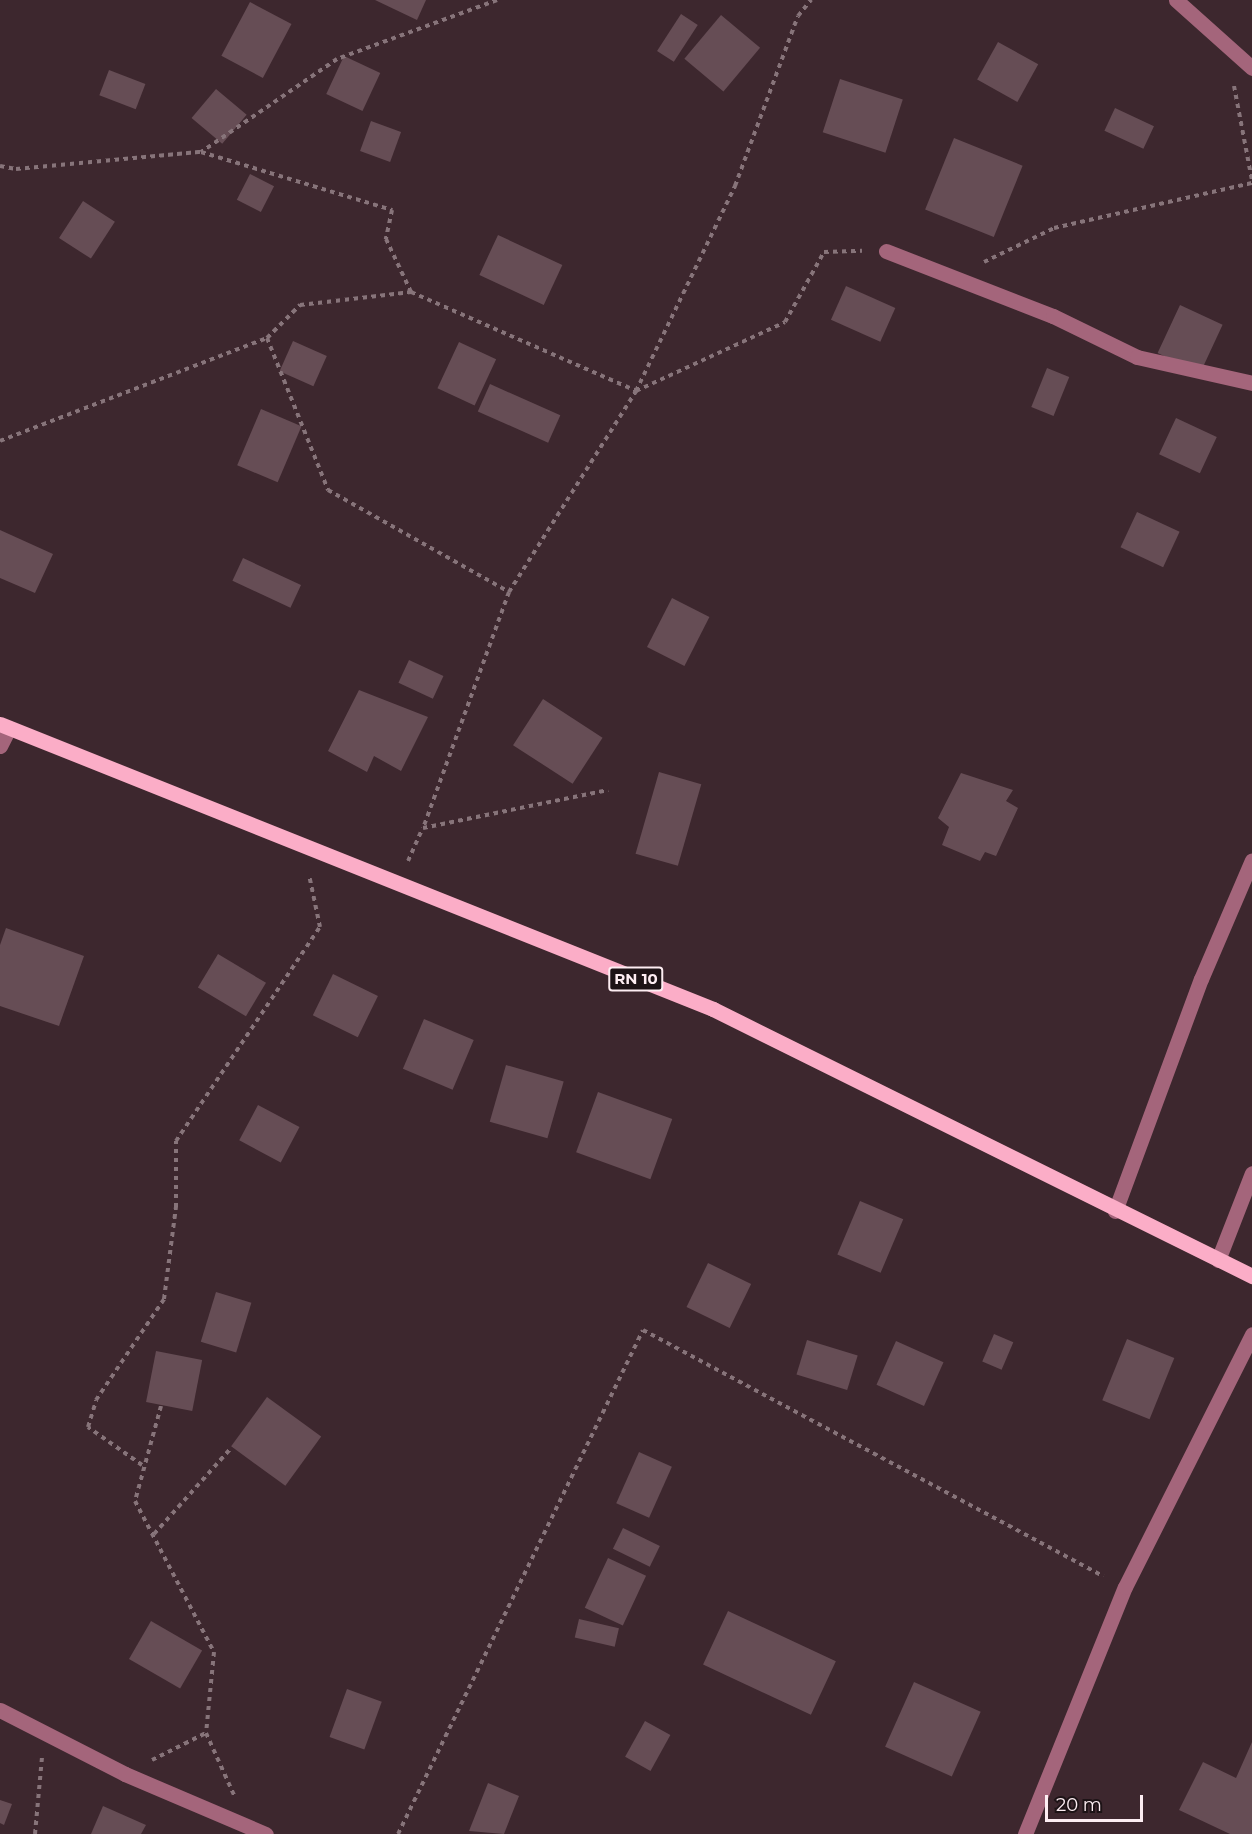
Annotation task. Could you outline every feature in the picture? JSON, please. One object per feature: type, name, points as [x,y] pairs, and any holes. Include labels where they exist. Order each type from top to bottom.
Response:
[{"type":"main road","name":"RN 10","points":[[4,726],[396,886],[713,1009],[1115,1211],[1252,1276]]},
{"type":"street","points":[[1176,0],[1252,68]]},
{"type":"street","points":[[886,251],[954,277],[1137,357],[1252,383]]},
{"type":"street","points":[[0,746],[4,726]]},
{"type":"street","points":[[1115,1211],[1201,979],[1252,860]]},
{"type":"street","points":[[1218,1260],[1252,1173]]},
{"type":"street","points":[[1025,1834],[1125,1587],[1252,1334]]},
{"type":"street","points":[[0,1710],[125,1774],[266,1834]]},
{"type":"path","points":[[201,152],[337,58],[497,0]]},
{"type":"path","points":[[396,886],[423,828],[509,592],[636,391],[735,186],[798,16],[811,0]]},
{"type":"path","points":[[954,277],[1054,228],[1252,181],[1226,44]]},
{"type":"path","points":[[0,166],[16,169],[201,152],[392,210],[386,239],[411,292]]},
{"type":"path","points":[[0,441],[267,338],[300,305],[411,292],[636,391],[785,322],[824,252],[886,251]]},
{"type":"path","points":[[267,338],[327,490],[509,592]]},
{"type":"path","points":[[423,828],[608,790]]},
{"type":"path","points":[[142,1466],[88,1427],[96,1400],[164,1299],[176,1207],[176,1142],[320,927],[303,847]]},
{"type":"path","points":[[398,1834],[644,1330],[1125,1587]]},
{"type":"path","points":[[161,1406],[142,1466],[135,1501],[214,1652],[206,1733],[248,1826]]},
{"type":"path","points":[[154,1534],[232,1447]]},
{"type":"path","points":[[125,1774],[206,1733]]},
{"type":"path","points":[[35,1834],[42,1758],[56,1738]]},
{"type":"building","points":[[375,0],[426,0],[417,20]]},
{"type":"building","points":[[250,2],[291,24],[263,78],[221,56]]},
{"type":"building","points":[[681,14],[698,25],[674,62],[657,51]]},
{"type":"building","points":[[721,15],[760,48],[723,91],[684,59]]},
{"type":"building","points":[[998,42],[1038,64],[1017,102],[977,80]]},
{"type":"building","points":[[344,56],[380,73],[363,111],[326,94]]},
{"type":"building","points":[[109,70],[145,84],[136,109],[99,95]]},
{"type":"building","points":[[840,79],[903,99],[885,153],[823,132]]},
{"type":"building","points":[[216,89],[247,115],[222,144],[192,118]]},
{"type":"building","points":[[1115,108],[1154,126],[1143,149],[1104,131]]},
{"type":"building","points":[[371,121],[401,132],[390,162],[360,151]]},
{"type":"building","points":[[954,138],[1023,166],[994,237],[925,209]]},
{"type":"building","points":[[250,174],[274,186],[261,212],[237,200]]},
{"type":"building","points":[[83,201],[115,222],[91,259],[59,238]]},
{"type":"building","points":[[498,235],[562,265],[544,305],[479,275]]},
{"type":"building","points":[[846,286],[895,308],[880,342],[831,320]]},
{"type":"building","points":[[1180,305],[1223,325],[1200,373],[1158,353]]},
{"type":"building","points":[[293,341],[327,356],[313,386],[280,371]]},
{"type":"building","points":[[459,342],[496,359],[475,406],[437,388]]},
{"type":"building","points":[[1047,368],[1069,377],[1054,416],[1031,407]]},
{"type":"building","points":[[490,384],[560,415],[548,443],[478,411]]},
{"type":"building","points":[[261,409],[302,426],[278,482],[237,465]]},
{"type":"building","points":[[1176,418],[1217,437],[1200,473],[1159,454]]},
{"type":"building","points":[[1137,512],[1180,532],[1163,567],[1121,547]]},
{"type":"building","points":[[0,530],[53,554],[35,593],[0,578]]},
{"type":"building","points":[[243,558],[301,585],[290,608],[232,581]]},
{"type":"building","points":[[672,598],[709,617],[684,666],[647,647]]},
{"type":"building","points":[[409,660],[443,676],[433,699],[398,683]]},
{"type":"building","points":[[359,690],[428,717],[401,771],[374,756],[367,772],[328,751]]},
{"type":"building","points":[[543,699],[603,738],[573,784],[513,745]]},
{"type":"building","points":[[659,772],[701,784],[678,866],[636,854]]},
{"type":"building","points":[[961,773],[1013,790],[1006,801],[1018,808],[996,856],[985,852],[980,861],[942,845],[949,827],[938,818]]},
{"type":"building","points":[[6,928],[84,956],[59,1026],[0,1006],[0,945]]},
{"type":"building","points":[[218,954],[266,983],[246,1016],[198,987]]},
{"type":"building","points":[[333,974],[378,996],[358,1037],[313,1015]]},
{"type":"building","points":[[424,1019],[474,1040],[453,1090],[403,1069]]},
{"type":"building","points":[[506,1065],[564,1082],[547,1138],[490,1122]]},
{"type":"building","points":[[598,1092],[672,1119],[650,1179],[576,1152]]},
{"type":"building","points":[[258,1105],[299,1127],[281,1162],[239,1140]]},
{"type":"building","points":[[860,1201],[903,1219],[881,1273],[837,1254]]},
{"type":"building","points":[[708,1263],[751,1284],[730,1328],[687,1307]]},
{"type":"building","points":[[216,1292],[251,1303],[236,1353],[201,1342]]},
{"type":"building","points":[[994,1334],[1013,1342],[1002,1370],[982,1362]]},
{"type":"building","points":[[1127,1339],[1174,1358],[1150,1419],[1102,1400]]},
{"type":"building","points":[[807,1340],[858,1355],[847,1390],[796,1374]]},
{"type":"building","points":[[896,1341],[944,1362],[924,1406],[876,1385]]},
{"type":"building","points":[[156,1351],[202,1360],[192,1411],[146,1402]]},
{"type":"building","points":[[267,1397],[321,1436],[285,1486],[231,1446]]},
{"type":"building","points":[[639,1452],[672,1467],[649,1518],[616,1503]]},
{"type":"building","points":[[623,1528],[660,1546],[650,1567],[613,1549]]},
{"type":"building","points":[[608,1558],[646,1576],[623,1626],[585,1608]]},
{"type":"building","points":[[728,1611],[836,1661],[811,1715],[703,1664]]},
{"type":"building","points":[[579,1619],[619,1628],[615,1647],[575,1638]]},
{"type":"building","points":[[151,1621],[202,1650],[180,1689],[129,1659]]},
{"type":"building","points":[[914,1682],[981,1712],[952,1777],[885,1747]]},
{"type":"building","points":[[347,1689],[382,1702],[364,1750],[330,1737]]},
{"type":"building","points":[[645,1721],[670,1735],[650,1771],[625,1757]]},
{"type":"building","points":[[1252,1742],[1252,1834],[1230,1834],[1179,1810],[1203,1762],[1236,1778]]},
{"type":"building","points":[[488,1783],[519,1796],[504,1834],[469,1831]]},
{"type":"building","points":[[0,1800],[12,1804],[4,1825],[0,1823]]},
{"type":"building","points":[[103,1806],[146,1825],[141,1834],[91,1834]]}]
